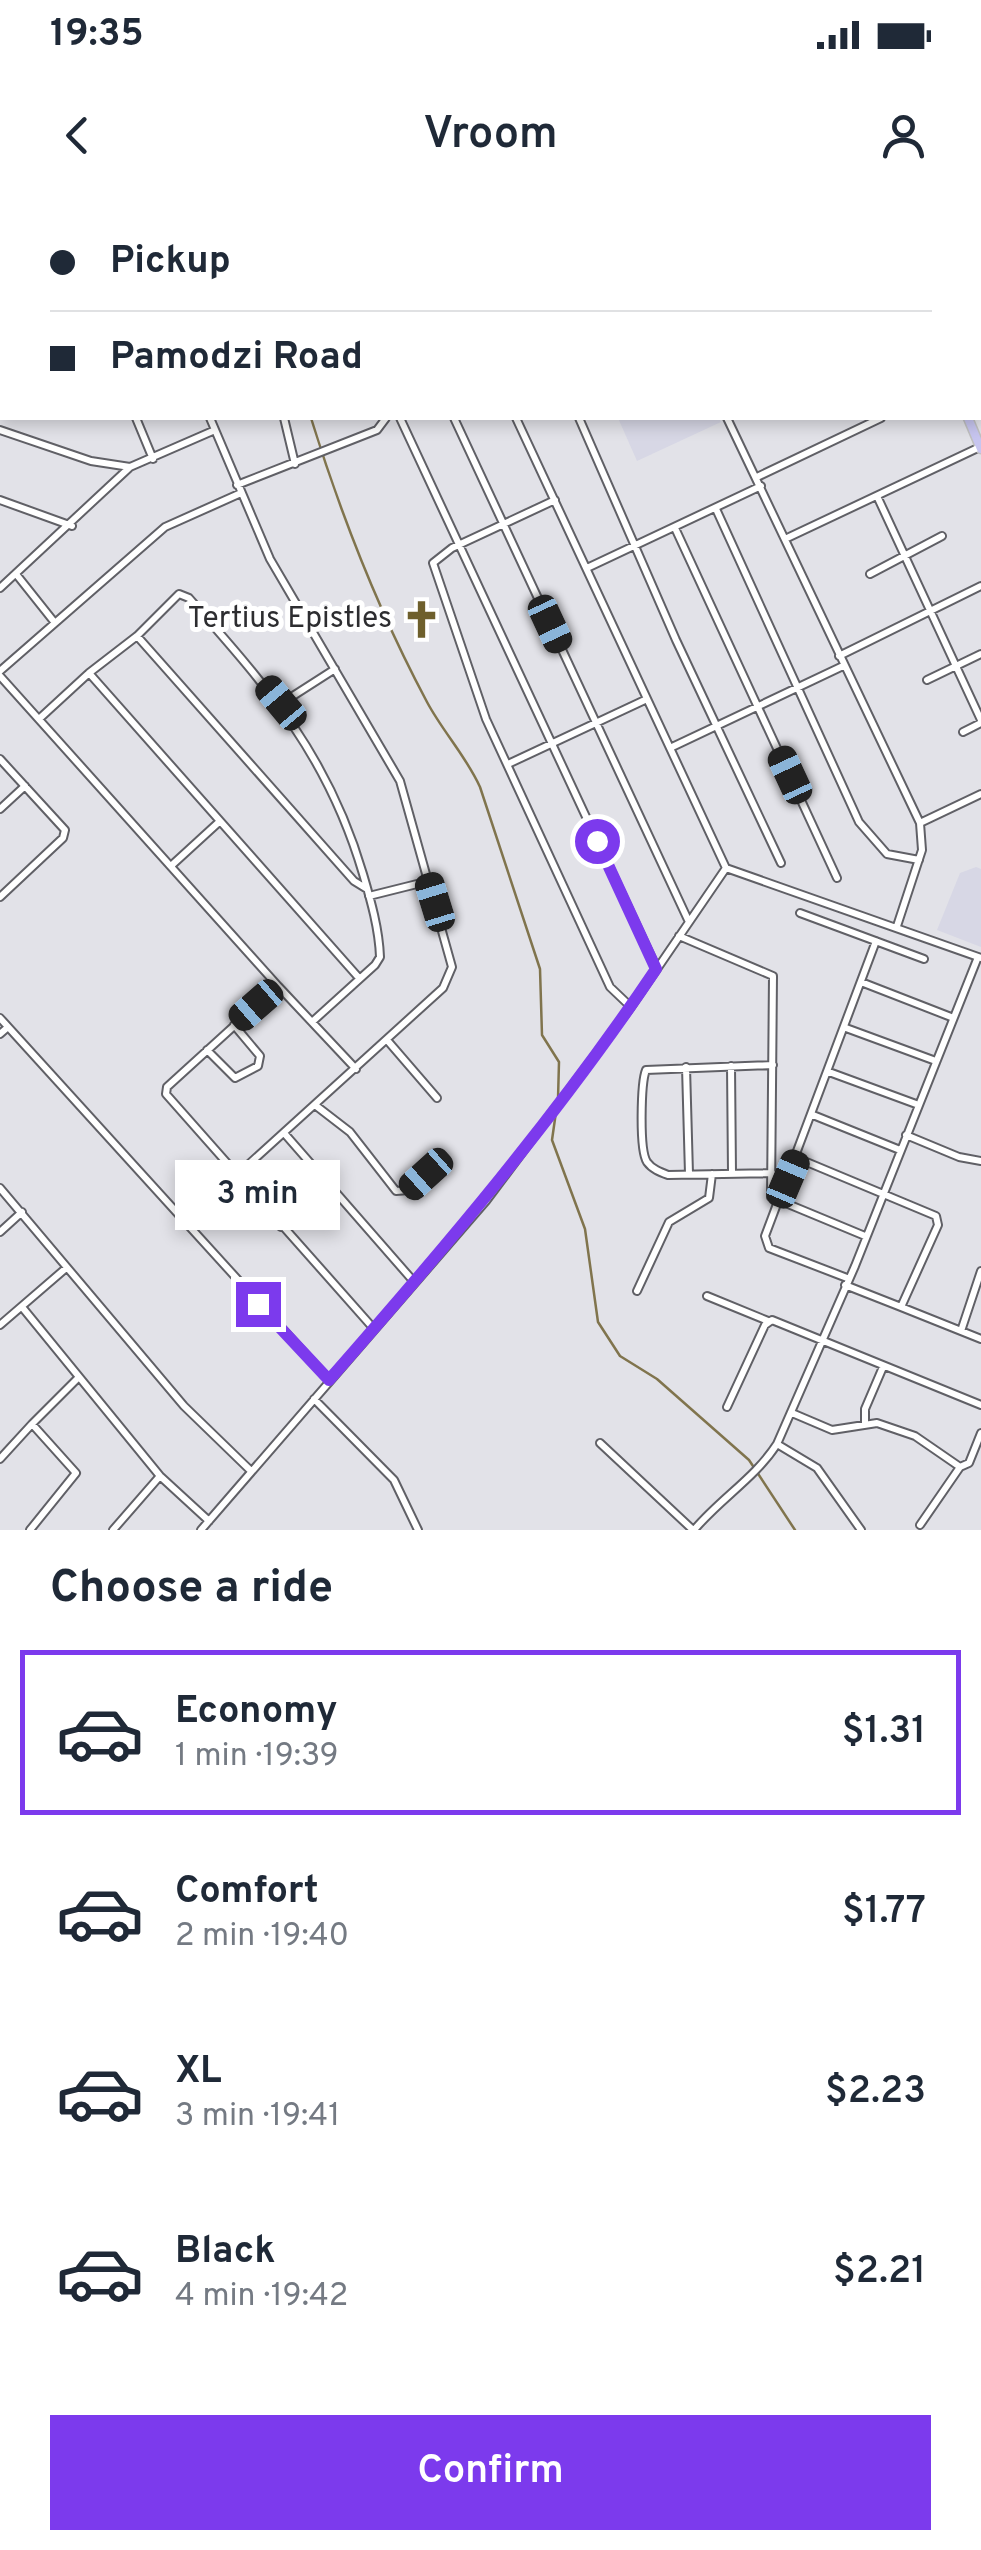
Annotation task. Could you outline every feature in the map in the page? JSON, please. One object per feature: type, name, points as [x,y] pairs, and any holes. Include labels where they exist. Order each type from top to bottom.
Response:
[{"type":"main road","points":[[973,422],[980,448]]},
{"type":"street","points":[[137,420],[153,459]]},
{"type":"street","points":[[184,1223],[356,1069],[450,979],[452,967],[400,781],[270,559],[211,420]]},
{"type":"street","points":[[284,420],[295,464]]},
{"type":"street","points":[[356,1069],[0,674],[165,527],[239,489],[376,430],[384,420]]},
{"type":"street","points":[[401,420],[656,969]]},
{"type":"street","points":[[455,420],[688,922]]},
{"type":"street","points":[[517,420],[726,868],[979,957],[933,1060],[884,1193],[792,1414],[761,1469],[728,1494],[694,1530],[600,1443]]},
{"type":"street","points":[[581,420],[781,863]]},
{"type":"street","points":[[731,420],[838,656],[920,823],[919,860],[897,926]]},
{"type":"street","points":[[587,568],[716,508],[759,481],[877,420]]},
{"type":"street","points":[[0,430],[91,461],[130,467]]},
{"type":"street","points":[[0,588],[72,526],[130,467],[216,430]]},
{"type":"street","points":[[785,539],[980,448]]},
{"type":"street","points":[[877,496],[981,721],[963,732]]},
{"type":"street","points":[[0,500],[72,526]]},
{"type":"street","points":[[555,500],[436,558],[435,573],[486,719],[610,987],[631,1007]]},
{"type":"street","points":[[716,508],[860,822],[875,844],[900,859],[919,860]]},
{"type":"street","points":[[675,528],[837,878]]},
{"type":"street","points":[[870,574],[942,536]]},
{"type":"street","points":[[16,574],[55,623]]},
{"type":"street","points":[[838,656],[981,586]]},
{"type":"street","points":[[39,719],[184,594],[281,703],[341,805],[368,893],[380,957],[312,1022]]},
{"type":"street","points":[[138,636],[368,893]]},
{"type":"street","points":[[928,680],[981,654]]},
{"type":"street","points":[[670,748],[843,666]]},
{"type":"street","points":[[281,703],[336,668]]},
{"type":"street","points":[[89,673],[360,978]]},
{"type":"street","points":[[508,764],[647,699]]},
{"type":"street","points":[[0,759],[65,830],[63,838],[0,897]]},
{"type":"street","points":[[0,809],[26,786]]},
{"type":"street","points":[[920,823],[981,794]]},
{"type":"street","points":[[172,865],[219,822]]},
{"type":"street","points":[[201,1530],[486,1201],[631,1007],[726,868]]},
{"type":"street","points":[[368,893],[429,881]]},
{"type":"street","points":[[800,913],[924,958]]},
{"type":"street","points":[[679,936],[773,976],[771,1197],[866,1236]]},
{"type":"street","points":[[876,941],[765,1236],[769,1248],[981,1339]]},
{"type":"street","points":[[861,982],[951,1017]]},
{"type":"street","points":[[278,986],[167,1086],[166,1094],[374,1329]]},
{"type":"street","points":[[0,1018],[329,1380]]},
{"type":"street","points":[[207,1050],[235,1078],[258,1066],[260,1056],[234,1024]]},
{"type":"street","points":[[0,1034],[8,1027]]},
{"type":"street","points":[[846,1028],[933,1060]]},
{"type":"street","points":[[386,1040],[436,1098]]},
{"type":"street","points":[[772,1065],[644,1072],[644,1154],[656,1170],[689,1174],[772,1173]]},
{"type":"street","points":[[730,1066],[732,1174]]},
{"type":"street","points":[[686,1067],[689,1174]]},
{"type":"street","points":[[829,1072],[916,1104]]},
{"type":"street","points":[[315,1106],[350,1132],[396,1191],[409,1190],[444,1158]]},
{"type":"street","points":[[813,1116],[900,1150]]},
{"type":"street","points":[[284,1132],[415,1283]]},
{"type":"street","points":[[906,1135],[970,1161],[981,1161]]},
{"type":"street","points":[[796,1158],[884,1193],[938,1220],[901,1307]]},
{"type":"street","points":[[637,1291],[668,1222],[709,1198],[712,1174]]},
{"type":"street","points":[[281,1226],[326,1183]]},
{"type":"street","points":[[0,1188],[184,1406],[251,1471]]},
{"type":"street","points":[[0,1232],[22,1212]]},
{"type":"street","points":[[0,1324],[65,1269]]},
{"type":"street","points":[[961,1332],[981,1271]]},
{"type":"street","points":[[707,1296],[981,1405]]},
{"type":"street","points":[[22,1307],[76,1379],[160,1476],[209,1521]]},
{"type":"street","points":[[727,1407],[768,1321]]},
{"type":"street","points":[[865,1423],[865,1409],[883,1366]]},
{"type":"street","points":[[0,1459],[76,1379]]},
{"type":"street","points":[[314,1399],[384,1468],[402,1492],[418,1530]]},
{"type":"street","points":[[792,1414],[832,1430],[865,1423],[915,1436],[960,1467]]},
{"type":"street","points":[[30,1530],[76,1473],[32,1424]]},
{"type":"street","points":[[920,1525],[960,1467],[969,1463],[981,1432]]},
{"type":"street","points":[[777,1444],[817,1468],[861,1530]]},
{"type":"street","points":[[112,1530],[160,1476]]},
{"type":"shaded area","points":[[619,420],[721,422],[637,461]]},
{"type":"shaded area","points":[[981,869],[981,947],[937,930],[960,873]]},
{"type":"waterway","points":[[312,420],[348,527],[393,633],[427,702],[480,787],[540,969],[542,1035],[559,1062],[558,1099]]},
{"type":"waterway","points":[[556,1112],[552,1140],[585,1229],[598,1322],[620,1356],[657,1379],[749,1460],[795,1530]]},
{"type":"place","name":"Tertius Epistles","points":[[422,619]]},
{"type":"route","points":[[258,1304],[329,1380],[486,1201],[631,1007],[656,969],[597,841]]}]
